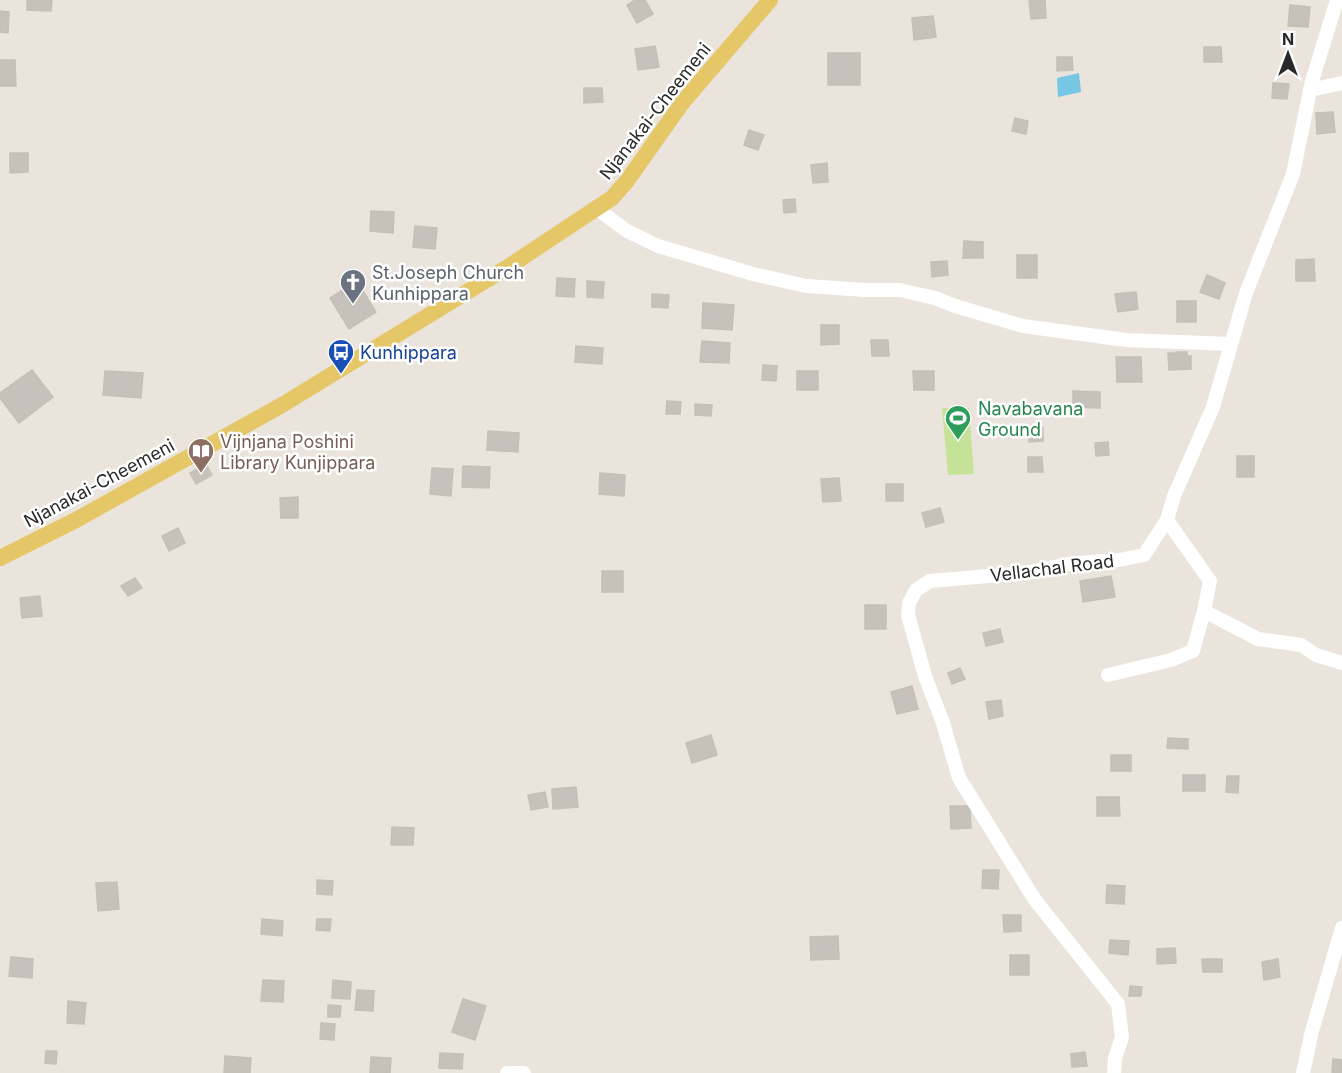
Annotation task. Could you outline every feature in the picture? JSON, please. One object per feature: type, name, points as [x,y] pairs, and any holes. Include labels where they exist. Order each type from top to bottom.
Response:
[{"type":"main road","name":"Njanakai-Cheemeni","points":[[0,558],[76,520],[282,405],[512,265],[612,198],[627,181],[682,103],[770,0]]},
{"type":"street","name":"Vellachal Road","points":[[1114,1073],[1115,1058],[1122,1037],[1118,1004],[1035,900],[959,778],[943,723],[913,638],[908,615],[909,603],[916,590],[930,581],[1025,573],[1068,564],[1119,560],[1144,555],[1167,520],[1174,496],[1213,406],[1246,293],[1293,174],[1310,90],[1336,0]]},
{"type":"street","points":[[1310,90],[1342,83]]},
{"type":"street","points":[[597,208],[627,231],[658,246],[753,274],[806,286],[866,291],[900,290],[935,298],[1023,326],[1126,340],[1231,344]]},
{"type":"street","points":[[1108,675],[1171,660],[1193,651],[1210,580],[1167,520]]},
{"type":"street","points":[[1204,610],[1258,639],[1301,645],[1316,655],[1342,663]]},
{"type":"street","points":[[1303,1073],[1312,1031],[1342,928]]},
{"type":"street","points":[[507,1073],[524,1073]]},
{"type":"green space","name":"Navabavana Ground","points":[[942,408],[969,408],[974,474],[948,475]]},
{"type":"water","points":[[1079,73],[1081,92],[1058,97],[1057,78]]},
{"type":"building","points":[[27,0],[52,0],[51,11],[27,10]]},
{"type":"building","points":[[635,0],[645,0],[653,14],[637,23],[627,5]]},
{"type":"building","points":[[1029,0],[1045,0],[1046,18],[1031,19]]},
{"type":"building","points":[[1290,5],[1310,7],[1308,27],[1288,26]]},
{"type":"building","points":[[0,11],[9,12],[8,33],[0,32]]},
{"type":"building","points":[[933,16],[936,37],[914,40],[912,18]]},
{"type":"building","points":[[655,46],[659,67],[638,70],[635,49]]},
{"type":"building","points":[[1204,47],[1221,47],[1222,62],[1204,62]]},
{"type":"building","points":[[828,53],[860,53],[860,85],[828,85]]},
{"type":"building","points":[[1057,57],[1072,57],[1073,70],[1057,71]]},
{"type":"building","points":[[0,60],[15,60],[16,86],[0,86]]},
{"type":"building","points":[[1273,83],[1289,84],[1287,99],[1272,98]]},
{"type":"building","points":[[584,88],[602,88],[603,102],[584,103]]},
{"type":"building","points":[[1333,112],[1335,132],[1317,134],[1316,113]]},
{"type":"building","points":[[1015,118],[1028,121],[1026,134],[1012,131]]},
{"type":"building","points":[[749,130],[764,135],[758,150],[744,145]]},
{"type":"building","points":[[10,153],[28,153],[28,172],[10,173]]},
{"type":"building","points":[[827,163],[828,182],[813,183],[811,165]]},
{"type":"building","points":[[795,199],[796,212],[784,213],[783,200]]},
{"type":"building","points":[[371,211],[394,212],[393,233],[370,231]]},
{"type":"building","points":[[415,226],[437,228],[435,249],[413,247]]},
{"type":"building","points":[[964,241],[983,242],[983,258],[963,258]]},
{"type":"building","points":[[1017,255],[1037,255],[1037,278],[1017,278]]},
{"type":"building","points":[[1314,259],[1315,281],[1296,281],[1296,260]]},
{"type":"building","points":[[947,261],[948,275],[932,277],[931,262]]},
{"type":"building","points":[[1207,275],[1225,283],[1219,299],[1200,292]]},
{"type":"building","points":[[557,278],[575,279],[574,297],[556,296]]},
{"type":"building","name":"St.Joseph Church Kunhippara","points":[[357,281],[376,312],[349,329],[330,298]]},
{"type":"building","points":[[587,281],[604,282],[603,298],[587,297]]},
{"type":"building","points":[[1136,292],[1138,309],[1118,312],[1115,294]]},
{"type":"building","points":[[652,294],[669,295],[668,308],[652,307]]},
{"type":"building","points":[[1177,301],[1196,301],[1196,322],[1177,322]]},
{"type":"building","points":[[703,303],[734,305],[732,330],[702,328]]},
{"type":"building","points":[[821,325],[839,325],[839,344],[821,345]]},
{"type":"building","points":[[871,340],[888,340],[889,356],[872,356]]},
{"type":"building","points":[[702,341],[730,343],[729,363],[700,362]]},
{"type":"building","points":[[576,346],[603,348],[602,364],[575,362]]},
{"type":"building","points":[[1176,352],[1187,352],[1187,356],[1191,356],[1191,369],[1169,370],[1168,353],[1175,353],[1176,356]]},
{"type":"building","points":[[1116,357],[1141,357],[1142,382],[1117,382]]},
{"type":"building","points":[[763,365],[777,366],[776,381],[762,380]]},
{"type":"building","points":[[32,370],[53,397],[19,423],[0,398],[0,393]]},
{"type":"building","points":[[105,371],[143,373],[141,398],[103,395]]},
{"type":"building","points":[[797,371],[818,371],[818,390],[797,390]]},
{"type":"building","points":[[913,371],[934,371],[934,390],[914,390]]},
{"type":"building","points":[[1073,391],[1100,392],[1100,408],[1073,407]]},
{"type":"building","points":[[667,401],[681,402],[680,414],[666,414]]},
{"type":"building","points":[[695,404],[712,405],[711,416],[695,415]]},
{"type":"building","points":[[1043,427],[1043,441],[1029,442],[1029,428]]},
{"type":"building","points":[[488,431],[519,433],[518,452],[487,450]]},
{"type":"building","points":[[1108,442],[1109,455],[1096,456],[1095,443]]},
{"type":"building","points":[[1237,456],[1254,456],[1254,477],[1237,477]]},
{"type":"building","points":[[1028,457],[1042,457],[1043,472],[1028,472]]},
{"type":"building","name":"Vijnjana Poshini Library Kunjippara","points":[[206,464],[212,475],[196,484],[190,473]]},
{"type":"building","points":[[463,466],[490,467],[489,488],[462,487]]},
{"type":"building","points":[[432,468],[453,469],[451,496],[430,494]]},
{"type":"building","points":[[600,473],[625,475],[624,496],[599,494]]},
{"type":"building","points":[[839,478],[841,501],[823,502],[821,479]]},
{"type":"building","points":[[886,484],[903,484],[903,501],[886,501]]},
{"type":"building","points":[[298,497],[298,518],[281,518],[280,498]]},
{"type":"building","points":[[940,508],[944,522],[926,527],[922,513]]},
{"type":"building","points":[[178,528],[185,543],[169,551],[162,536]]},
{"type":"building","points":[[602,571],[623,571],[623,592],[602,592]]},
{"type":"building","points":[[1111,576],[1115,597],[1083,602],[1080,581]]},
{"type":"building","points":[[135,578],[142,588],[128,596],[121,586]]},
{"type":"building","points":[[40,596],[42,616],[22,618],[20,598]]},
{"type":"building","points":[[865,605],[886,605],[886,629],[865,629]]},
{"type":"building","points":[[1000,629],[1003,642],[986,646],[983,633]]},
{"type":"building","points":[[960,668],[965,679],[952,684],[948,673]]},
{"type":"building","points":[[912,686],[918,709],[897,714],[891,692]]},
{"type":"building","points":[[1001,700],[1003,716],[989,719],[986,702]]},
{"type":"building","points":[[711,735],[717,755],[692,763],[686,743]]},
{"type":"building","points":[[1168,738],[1188,739],[1188,749],[1167,748]]},
{"type":"building","points":[[1111,755],[1131,755],[1131,771],[1111,771]]},
{"type":"building","points":[[1183,775],[1205,775],[1205,791],[1183,791]]},
{"type":"building","points":[[1227,776],[1239,776],[1238,793],[1226,792]]},
{"type":"building","points":[[576,787],[578,807],[553,809],[552,789]]},
{"type":"building","points":[[545,792],[548,807],[531,810],[528,795]]},
{"type":"building","points":[[1097,797],[1119,797],[1120,816],[1097,816]]},
{"type":"building","points":[[950,806],[970,806],[971,828],[951,829]]},
{"type":"building","points":[[392,827],[414,828],[413,845],[391,845]]},
{"type":"building","points":[[983,870],[999,870],[998,889],[982,888]]},
{"type":"building","points":[[317,880],[333,881],[332,895],[317,894]]},
{"type":"building","points":[[117,882],[119,909],[98,911],[96,883]]},
{"type":"building","points":[[1107,885],[1125,886],[1124,904],[1106,903]]},
{"type":"building","points":[[1003,915],[1021,915],[1021,931],[1004,932]]},
{"type":"building","points":[[262,919],[283,921],[282,936],[261,934]]},
{"type":"building","points":[[317,919],[331,919],[330,931],[316,930]]},
{"type":"building","points":[[838,936],[839,959],[811,960],[810,937]]},
{"type":"building","points":[[1110,940],[1129,941],[1128,955],[1109,953]]},
{"type":"building","points":[[1175,948],[1176,963],[1157,964],[1157,949]]},
{"type":"building","points":[[1010,955],[1029,955],[1029,975],[1010,975]]},
{"type":"building","points":[[11,957],[33,959],[32,978],[9,976]]},
{"type":"building","points":[[1202,959],[1222,959],[1222,972],[1203,972]]},
{"type":"building","points":[[1278,959],[1280,977],[1264,980],[1262,962]]},
{"type":"building","points":[[263,980],[284,981],[283,1002],[261,1001]]},
{"type":"building","points":[[333,980],[351,982],[350,999],[332,998]]},
{"type":"building","points":[[1130,986],[1142,987],[1141,996],[1129,996]]},
{"type":"building","points":[[357,990],[374,991],[373,1011],[355,1010]]},
{"type":"building","points":[[463,999],[486,1006],[475,1040],[452,1032]]},
{"type":"building","points":[[68,1001],[86,1003],[84,1024],[67,1023]]},
{"type":"building","points":[[328,1005],[341,1006],[340,1017],[328,1017]]},
{"type":"building","points":[[321,1023],[335,1024],[334,1040],[320,1039]]},
{"type":"building","points":[[46,1051],[57,1051],[56,1064],[45,1063]]},
{"type":"building","points":[[1085,1052],[1087,1066],[1072,1067],[1071,1054]]},
{"type":"building","points":[[440,1053],[463,1054],[462,1069],[439,1068]]},
{"type":"building","points":[[225,1056],[251,1058],[250,1073],[224,1073]]},
{"type":"building","points":[[371,1057],[391,1058],[390,1073],[370,1073]]},
{"type":"building","points":[[1333,1059],[1342,1060],[1342,1073],[1332,1073]]},
{"type":"place","name":"St.Joseph Church Kunhippara","points":[[353,305]]},
{"type":"place","name":"Kunhippara","points":[[341,375]]},
{"type":"place","name":"Navabavana Ground","points":[[958,441]]},
{"type":"place","name":"Vijnjana Poshini Library Kunjippara","points":[[201,474]]}]
